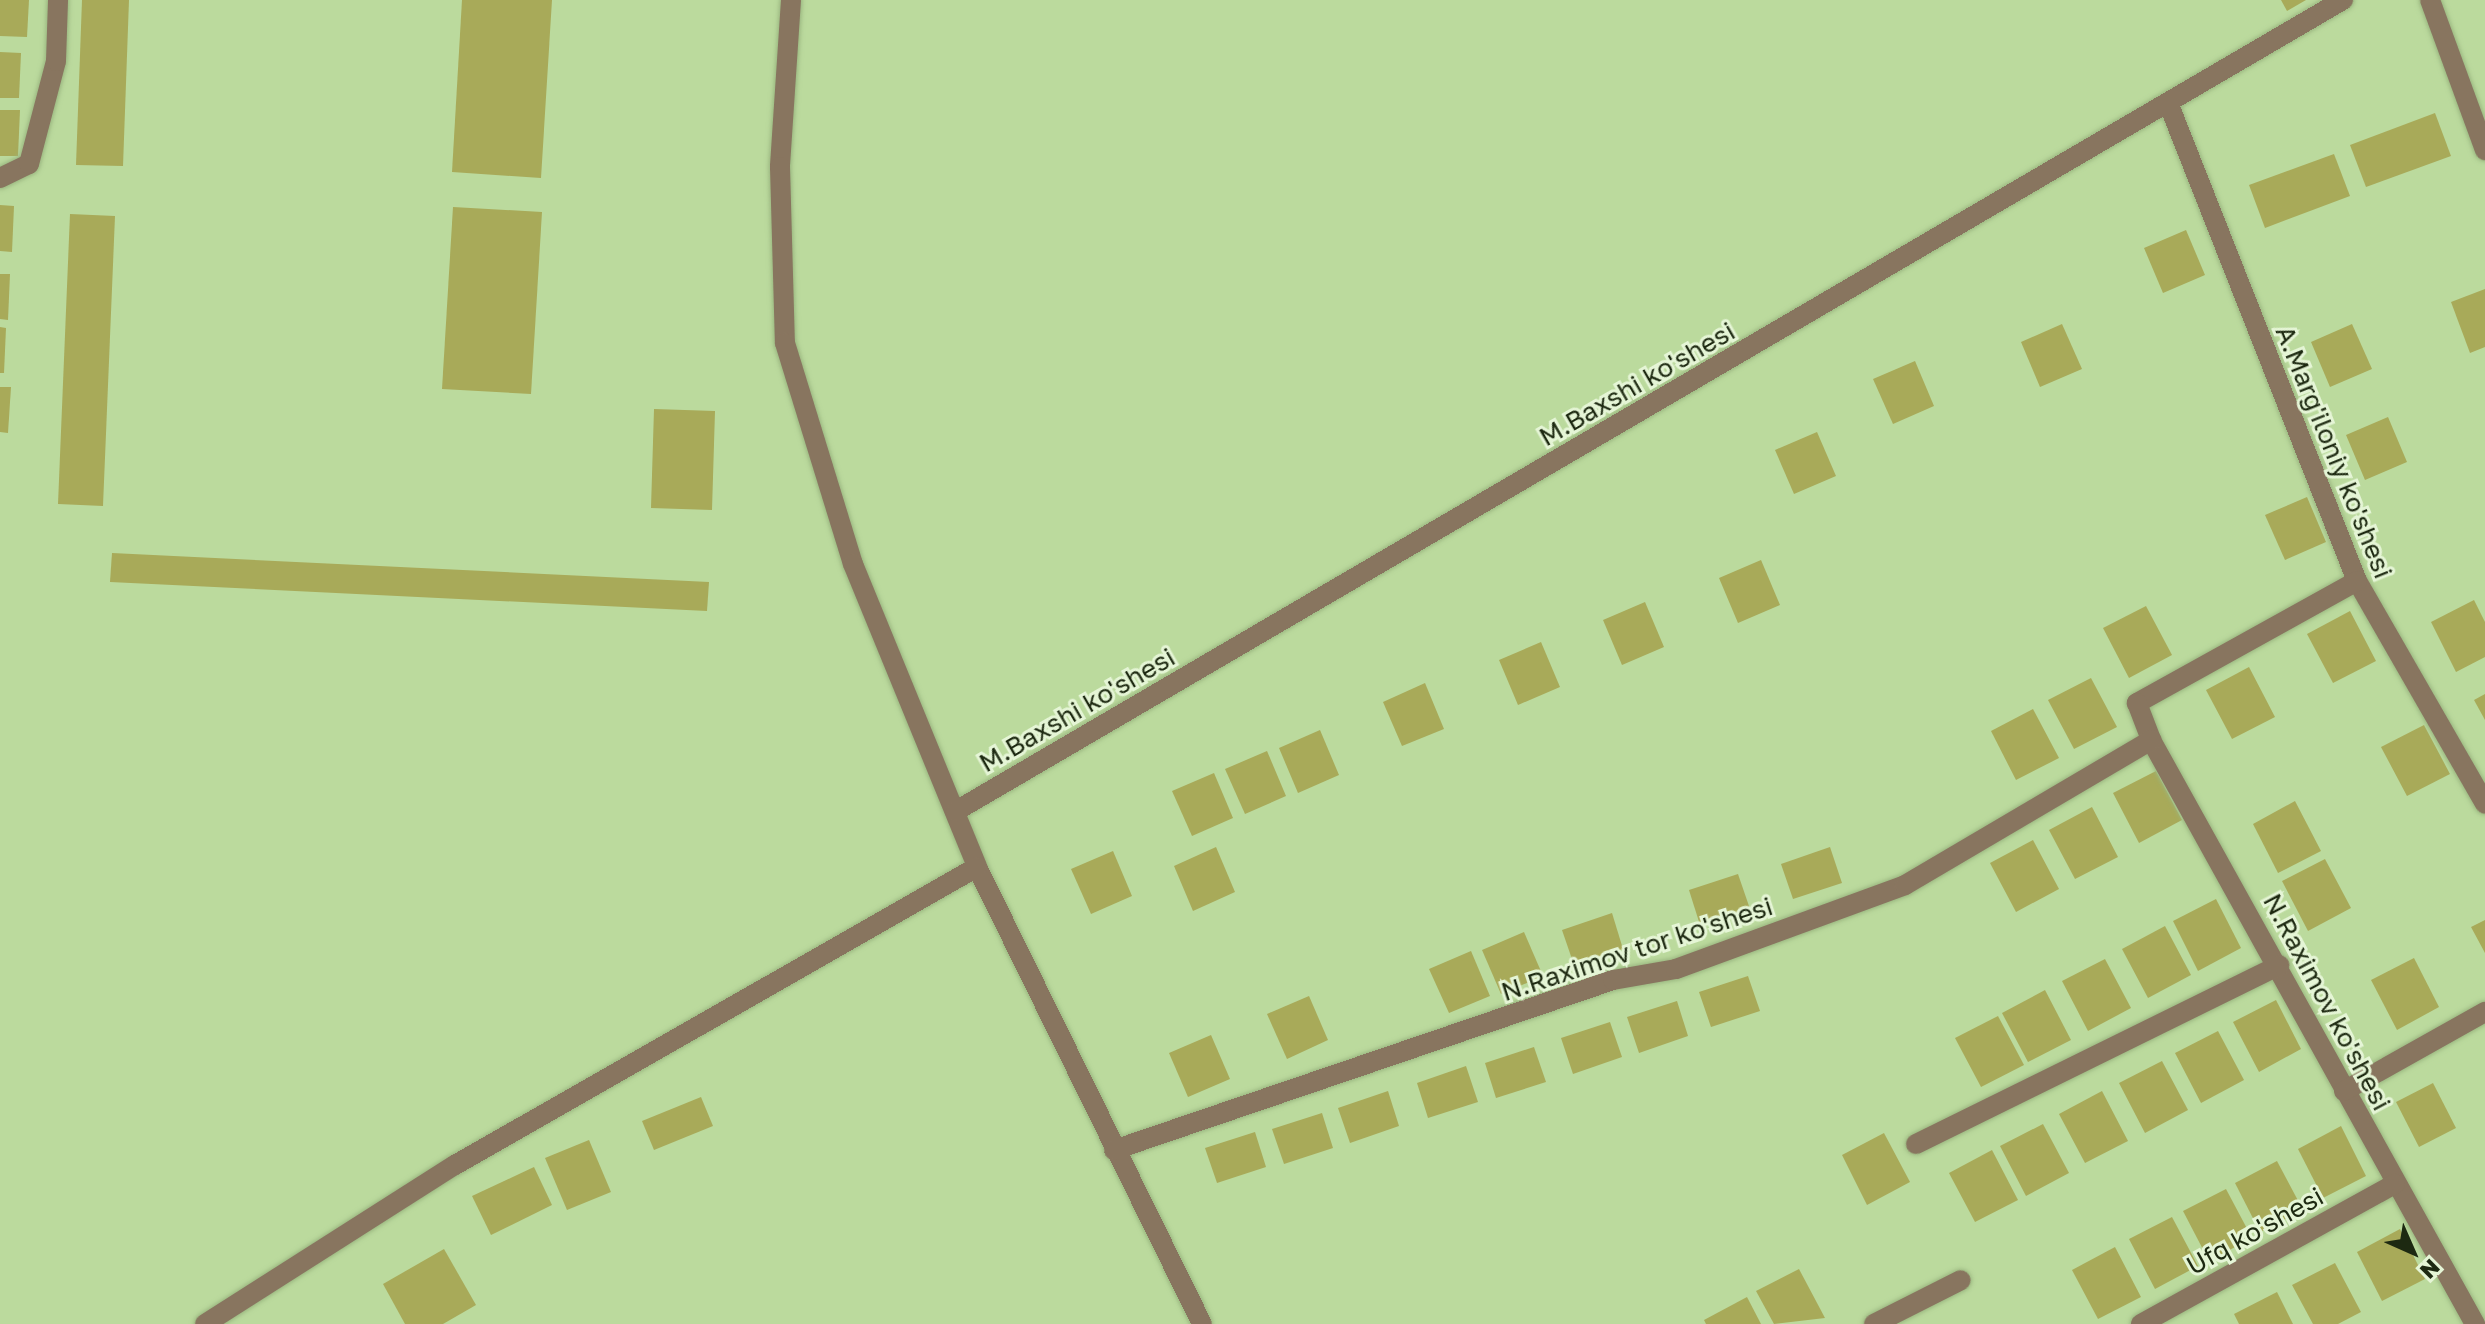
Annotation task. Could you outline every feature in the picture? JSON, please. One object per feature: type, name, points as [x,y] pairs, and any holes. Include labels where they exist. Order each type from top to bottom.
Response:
[{"type":"street","points":[[0,178],[29,164],[56,61],[58,0]]},
{"type":"street","points":[[791,0],[780,167],[785,343],[853,564],[977,867],[1202,1324]]},
{"type":"street","name":"M.Baxshi ko'shesi","points":[[956,811],[2169,105],[2343,0]]},
{"type":"street","points":[[2430,0],[2485,150]]},
{"type":"street","name":"A.Marg'iloniy ko'shesi","points":[[2169,105],[2357,581],[2485,804]]},
{"type":"street","name":"N.Raximov ko'shesi","points":[[2357,581],[2137,703],[2151,740],[2279,965],[2344,1091],[2475,1324]]},
{"type":"street","name":"N.Raximov tor ko'shesi","points":[[1114,1150],[1613,980],[1676,969],[1905,885],[2151,740]]},
{"type":"street","points":[[205,1324],[455,1165],[977,867]]},
{"type":"street","points":[[1916,1144],[2279,965]]},
{"type":"street","points":[[2344,1091],[2485,1012]]},
{"type":"street","name":"Ufq ko'shesi","points":[[2141,1324],[2395,1184]]},
{"type":"street","points":[[1874,1324],[1961,1280]]},
{"type":"building","points":[[0,0],[29,0],[27,37],[0,36]]},
{"type":"building","points":[[82,0],[129,0],[123,166],[76,165]]},
{"type":"building","points":[[462,0],[552,0],[541,178],[452,172]]},
{"type":"building","points":[[2281,0],[2306,0],[2287,11]]},
{"type":"building","points":[[0,52],[21,53],[19,98],[0,98]]},
{"type":"building","points":[[0,110],[20,110],[18,156],[0,156]]},
{"type":"building","points":[[2435,113],[2451,156],[2366,187],[2350,145]]},
{"type":"building","points":[[2334,154],[2350,196],[2265,228],[2249,185]]},
{"type":"building","points":[[0,205],[14,206],[12,252],[0,251]]},
{"type":"building","points":[[453,207],[542,212],[531,394],[442,389]]},
{"type":"building","points":[[70,214],[115,216],[103,506],[58,504]]},
{"type":"building","points":[[2186,230],[2205,275],[2163,293],[2144,248]]},
{"type":"building","points":[[0,274],[10,274],[8,320],[0,319]]},
{"type":"building","points":[[2485,289],[2485,347],[2470,353],[2451,302]]},
{"type":"building","points":[[2062,324],[2082,369],[2040,387],[2021,342]]},
{"type":"building","points":[[2352,324],[2372,369],[2330,387],[2311,342]]},
{"type":"building","points":[[0,327],[6,328],[4,373],[0,373]]},
{"type":"building","points":[[1915,361],[1934,406],[1893,424],[1873,379]]},
{"type":"building","points":[[0,387],[11,387],[8,433],[0,432]]},
{"type":"building","points":[[654,409],[715,411],[712,510],[651,508]]},
{"type":"building","points":[[2388,417],[2407,462],[2365,480],[2346,435]]},
{"type":"building","points":[[1817,432],[1836,476],[1794,494],[1775,450]]},
{"type":"building","points":[[2307,497],[2326,542],[2285,560],[2265,515]]},
{"type":"building","points":[[112,553],[709,582],[707,611],[110,582]]},
{"type":"building","points":[[1761,560],[1780,605],[1738,623],[1719,578]]},
{"type":"building","points":[[2474,600],[2485,622],[2485,657],[2456,672],[2431,622]]},
{"type":"building","points":[[1645,602],[1664,647],[1622,665],[1603,620]]},
{"type":"building","points":[[2146,606],[2172,655],[2129,678],[2103,628]]},
{"type":"building","points":[[2350,611],[2376,661],[2333,683],[2307,634]]},
{"type":"building","points":[[1541,642],[1560,687],[1518,705],[1499,660]]},
{"type":"building","points":[[2249,667],[2275,717],[2232,739],[2206,690]]},
{"type":"building","points":[[2091,678],[2117,727],[2074,749],[2048,700]]},
{"type":"building","points":[[1425,683],[1444,729],[1402,746],[1383,702]]},
{"type":"building","points":[[2485,694],[2485,720],[2474,700]]},
{"type":"building","points":[[2033,709],[2059,758],[2016,780],[1991,731]]},
{"type":"building","points":[[2424,725],[2450,774],[2407,796],[2381,747]]},
{"type":"building","points":[[1320,730],[1339,775],[1298,793],[1279,748]]},
{"type":"building","points":[[1267,751],[1286,796],[1245,814],[1225,769]]},
{"type":"building","points":[[2156,771],[2182,820],[2139,843],[2113,793]]},
{"type":"building","points":[[1214,773],[1233,818],[1192,836],[1172,791]]},
{"type":"building","points":[[2295,801],[2321,851],[2278,873],[2253,824]]},
{"type":"building","points":[[2092,807],[2118,857],[2075,879],[2049,830]]},
{"type":"building","points":[[2033,840],[2059,889],[2016,912],[1990,863]]},
{"type":"building","points":[[1216,847],[1235,892],[1193,911],[1174,866]]},
{"type":"building","points":[[1830,847],[1842,883],[1793,899],[1781,864]]},
{"type":"building","points":[[1113,851],[1132,896],[1091,914],[1071,869]]},
{"type":"building","points":[[2325,859],[2351,908],[2308,931],[2282,881]]},
{"type":"building","points":[[1738,874],[1750,909],[1700,925],[1689,890]]},
{"type":"building","points":[[2216,899],[2241,948],[2198,971],[2173,921]]},
{"type":"building","points":[[1612,913],[1623,949],[1574,965],[1562,930]]},
{"type":"building","points":[[2485,920],[2485,953],[2471,927]]},
{"type":"building","points":[[2165,926],[2191,975],[2148,998],[2122,949]]},
{"type":"building","points":[[1524,932],[1543,976],[1501,994],[1482,950]]},
{"type":"building","points":[[1471,951],[1490,996],[1449,1013],[1429,969]]},
{"type":"building","points":[[2414,958],[2439,1007],[2397,1030],[2371,980]]},
{"type":"building","points":[[2105,959],[2131,1008],[2088,1031],[2062,981]]},
{"type":"building","points":[[1748,976],[1760,1011],[1711,1027],[1699,992]]},
{"type":"building","points":[[2045,990],[2071,1040],[2028,1062],[2002,1013]]},
{"type":"building","points":[[1309,996],[1328,1040],[1287,1059],[1267,1014]]},
{"type":"building","points":[[2276,1000],[2301,1049],[2259,1072],[2233,1022]]},
{"type":"building","points":[[1677,1001],[1688,1036],[1639,1053],[1627,1017]]},
{"type":"building","points":[[1998,1016],[2024,1065],[1981,1087],[1955,1038]]},
{"type":"building","points":[[1610,1022],[1622,1057],[1573,1074],[1561,1038]]},
{"type":"building","points":[[2218,1031],[2244,1080],[2201,1103],[2175,1053]]},
{"type":"building","points":[[1211,1035],[1230,1079],[1188,1097],[1169,1053]]},
{"type":"building","points":[[1534,1047],[1546,1082],[1496,1098],[1485,1063]]},
{"type":"building","points":[[2162,1061],[2188,1110],[2145,1133],[2119,1083]]},
{"type":"building","points":[[1466,1066],[1478,1102],[1428,1118],[1417,1083]]},
{"type":"building","points":[[2433,1083],[2456,1128],[2419,1147],[2396,1102]]},
{"type":"building","points":[[1388,1091],[1399,1126],[1350,1143],[1338,1108]]},
{"type":"building","points":[[2102,1091],[2128,1141],[2085,1163],[2059,1114]]},
{"type":"building","points":[[701,1097],[713,1126],[654,1150],[642,1121]]},
{"type":"building","points":[[1322,1113],[1333,1148],[1284,1164],[1272,1129]]},
{"type":"building","points":[[2043,1124],[2069,1173],[2026,1196],[2000,1146]]},
{"type":"building","points":[[2341,1126],[2366,1176],[2323,1198],[2298,1149]]},
{"type":"building","points":[[1255,1132],[1266,1167],[1217,1183],[1205,1148]]},
{"type":"building","points":[[1884,1133],[1910,1182],[1867,1205],[1842,1155]]},
{"type":"building","points":[[589,1140],[611,1192],[567,1210],[545,1158]]},
{"type":"building","points":[[1992,1150],[2018,1200],[1975,1222],[1949,1173]]},
{"type":"building","points":[[2277,1161],[2303,1210],[2260,1232],[2235,1183]]},
{"type":"building","points":[[534,1167],[552,1205],[491,1235],[472,1196]]},
{"type":"building","points":[[2226,1189],[2252,1238],[2209,1261],[2183,1211]]},
{"type":"building","points":[[2172,1217],[2198,1266],[2155,1289],[2129,1239]]},
{"type":"building","points":[[2400,1229],[2425,1279],[2382,1301],[2357,1252]]},
{"type":"building","points":[[2115,1247],[2141,1297],[2098,1319],[2072,1270]]},
{"type":"building","points":[[444,1249],[476,1305],[443,1324],[405,1324],[383,1284]]},
{"type":"building","points":[[2335,1263],[2361,1312],[2338,1324],[2313,1324],[2292,1285]]},
{"type":"building","points":[[1799,1269],[1825,1318],[1774,1324],[1756,1291]]},
{"type":"building","points":[[2277,1292],[2293,1324],[2239,1324],[2234,1314]]},
{"type":"building","points":[[1747,1297],[1761,1324],[1706,1324],[1704,1320]]}]
